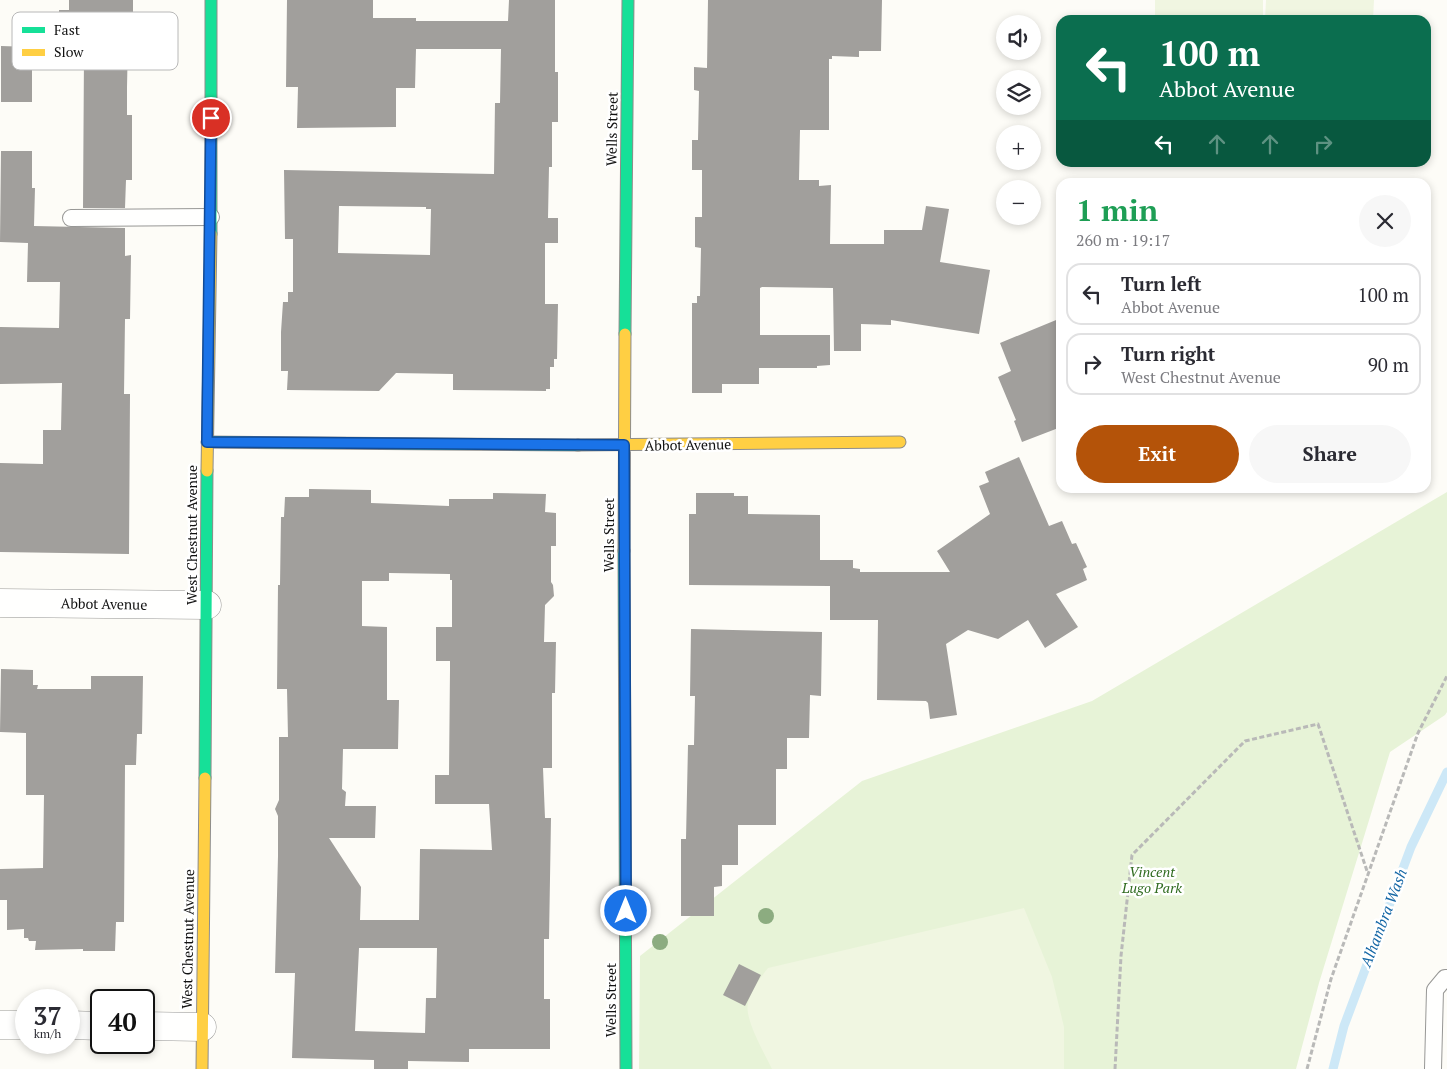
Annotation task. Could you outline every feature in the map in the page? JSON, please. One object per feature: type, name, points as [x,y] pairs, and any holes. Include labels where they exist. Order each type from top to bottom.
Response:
[{"type":"street","name":"West Chestnut Avenue","points":[[202,1069],[208,605],[207,442],[211,217],[211,0]]},
{"type":"street","name":"Wells Street","points":[[626,1069],[624,445],[628,0]]},
{"type":"street","name":"Abbot Avenue","points":[[207,442],[624,445],[900,442]]},
{"type":"street","name":"Abbot Avenue","points":[[0,603],[208,605]]},
{"type":"street","points":[[0,1025],[15,1025]]},
{"type":"street","points":[[155,1026],[202,1027]]},
{"type":"lane","points":[[71,218],[211,217]]},
{"type":"lane","points":[[1433,1069],[1435,990],[1447,978]]},
{"type":"path","points":[[1307,1069],[1331,980],[1418,733],[1447,676]]},
{"type":"path","points":[[1115,1069],[1121,956],[1132,856],[1245,741],[1318,724],[1368,874]]},
{"type":"green space","points":[[1155,0],[1263,0],[1263,15],[1155,15]]},
{"type":"green space","points":[[1266,0],[1374,0],[1373,15],[1265,15]]},
{"type":"green space","name":"Vincent Lugo Park","points":[[1447,492],[1447,712],[1390,752],[1319,983],[1296,1069],[639,1069],[640,956],[862,781],[1092,701]]},
{"type":"green space","points":[[1024,908],[1052,977],[1064,1027],[1064,1069],[772,1069],[752,1027],[748,1010],[751,994],[768,968]]},
{"type":"building","points":[[69,0],[133,0],[133,12],[59,12],[59,10],[69,10]]},
{"type":"building","points":[[287,0],[373,0],[373,18],[416,18],[416,21],[508,21],[509,0],[555,0],[555,72],[558,72],[558,122],[552,122],[552,167],[549,167],[548,218],[558,218],[558,243],[545,243],[545,304],[558,304],[557,359],[554,359],[554,367],[550,367],[550,389],[546,389],[546,391],[453,390],[453,374],[396,373],[379,391],[287,390],[288,371],[281,371],[281,332],[283,302],[288,302],[288,292],[293,292],[293,239],[285,239],[284,170],[494,174],[495,103],[500,103],[501,49],[416,49],[415,88],[396,88],[396,127],[297,128],[298,87],[286,87]],"holes":[[[339,206],[426,207],[426,209],[431,209],[430,255],[338,253]]]},
{"type":"building","points":[[708,0],[882,0],[881,51],[859,51],[859,57],[832,56],[832,59],[829,59],[829,130],[800,130],[799,180],[819,180],[819,186],[831,185],[830,244],[884,244],[884,230],[922,230],[926,206],[949,209],[940,262],[990,270],[979,334],[891,320],[891,325],[861,324],[861,351],[834,351],[833,288],[762,287],[760,288],[760,335],[830,335],[830,365],[817,366],[817,368],[759,368],[759,384],[722,384],[722,393],[692,393],[692,303],[697,303],[697,296],[700,296],[701,248],[695,247],[695,217],[702,217],[702,170],[692,170],[692,140],[698,140],[699,91],[694,90],[694,67],[707,68]]},
{"type":"building","points":[[1,46],[12,46],[12,70],[32,70],[32,102],[1,102]]},
{"type":"building","points":[[84,70],[127,70],[127,115],[132,115],[132,180],[126,180],[125,208],[83,208]]},
{"type":"building","points":[[1,151],[32,151],[32,188],[35,188],[34,226],[125,228],[125,256],[131,255],[130,319],[125,319],[124,394],[130,394],[129,554],[0,552],[0,463],[43,464],[43,430],[61,430],[62,383],[0,384],[0,327],[59,328],[60,282],[27,282],[28,243],[0,242]]},
{"type":"building","points":[[1056,320],[1056,429],[1022,442],[1014,421],[1016,420],[998,377],[1011,371],[1000,343]]},
{"type":"building","points":[[1019,457],[1049,526],[1062,521],[1072,544],[1076,543],[1087,567],[1083,569],[1087,580],[1056,594],[1078,627],[1045,648],[1028,620],[998,639],[968,630],[946,644],[957,715],[930,719],[928,703],[926,701],[877,700],[878,620],[830,620],[830,586],[689,585],[689,514],[696,514],[696,493],[734,493],[734,496],[748,496],[748,514],[820,515],[820,560],[853,560],[853,568],[860,569],[860,572],[950,572],[937,551],[990,514],[979,486],[989,482],[985,472]]},
{"type":"building","points":[[309,489],[371,490],[371,503],[449,506],[449,499],[493,499],[493,493],[546,494],[545,512],[556,513],[556,546],[551,546],[551,582],[554,596],[545,605],[544,642],[556,642],[555,693],[552,693],[552,768],[543,768],[545,818],[551,818],[549,939],[544,939],[544,999],[550,999],[550,1049],[469,1049],[469,1062],[408,1061],[408,1069],[374,1069],[374,1060],[292,1058],[295,973],[275,973],[278,816],[275,809],[279,800],[279,737],[288,737],[287,689],[277,689],[278,585],[280,585],[281,517],[284,517],[285,497],[309,497]],"holes":[[[389,573],[450,574],[450,580],[452,580],[452,627],[436,627],[436,661],[450,661],[449,775],[435,775],[435,804],[489,804],[492,850],[420,849],[419,920],[360,920],[361,887],[329,838],[375,838],[376,806],[345,806],[346,792],[342,789],[343,749],[398,749],[399,700],[387,700],[387,627],[362,626],[362,581],[389,581]],[[359,948],[437,948],[436,998],[426,998],[425,1033],[355,1031]]]},
{"type":"building","points":[[691,629],[822,632],[821,696],[810,695],[809,738],[787,738],[787,769],[776,769],[776,825],[738,825],[738,865],[722,865],[722,886],[714,887],[714,916],[681,916],[681,839],[686,839],[688,745],[694,745],[695,696],[690,696]]},
{"type":"building","points":[[1,669],[33,670],[33,685],[38,685],[37,689],[91,689],[91,676],[143,676],[142,734],[137,734],[136,765],[125,765],[124,922],[116,922],[115,951],[83,951],[83,949],[35,950],[36,941],[29,941],[28,938],[24,938],[24,929],[7,930],[7,900],[0,900],[0,869],[43,868],[44,795],[26,795],[26,733],[0,732]]},
{"type":"building","points":[[739,964],[761,975],[745,1006],[723,995]]},
{"type":"waterway","name":"Alhambra Wash","points":[[1333,1069],[1344,1026],[1411,847],[1447,772]]},
{"type":"traffic: fast","points":[[211,0],[211,234]]},
{"type":"traffic: fast","points":[[625,334],[628,0]]},
{"type":"traffic: fast","points":[[207,442],[578,445]]},
{"type":"traffic: fast","points":[[205,778],[207,471]]},
{"type":"traffic: fast","points":[[624,551],[626,1069]]},
{"type":"traffic: slow","points":[[207,471],[211,234]]},
{"type":"traffic: slow","points":[[624,551],[625,334]]},
{"type":"traffic: slow","points":[[578,445],[900,442]]},
{"type":"traffic: slow","points":[[202,1069],[205,778]]},
{"type":"route","points":[[211,118],[207,442],[624,445],[626,911]]}]
